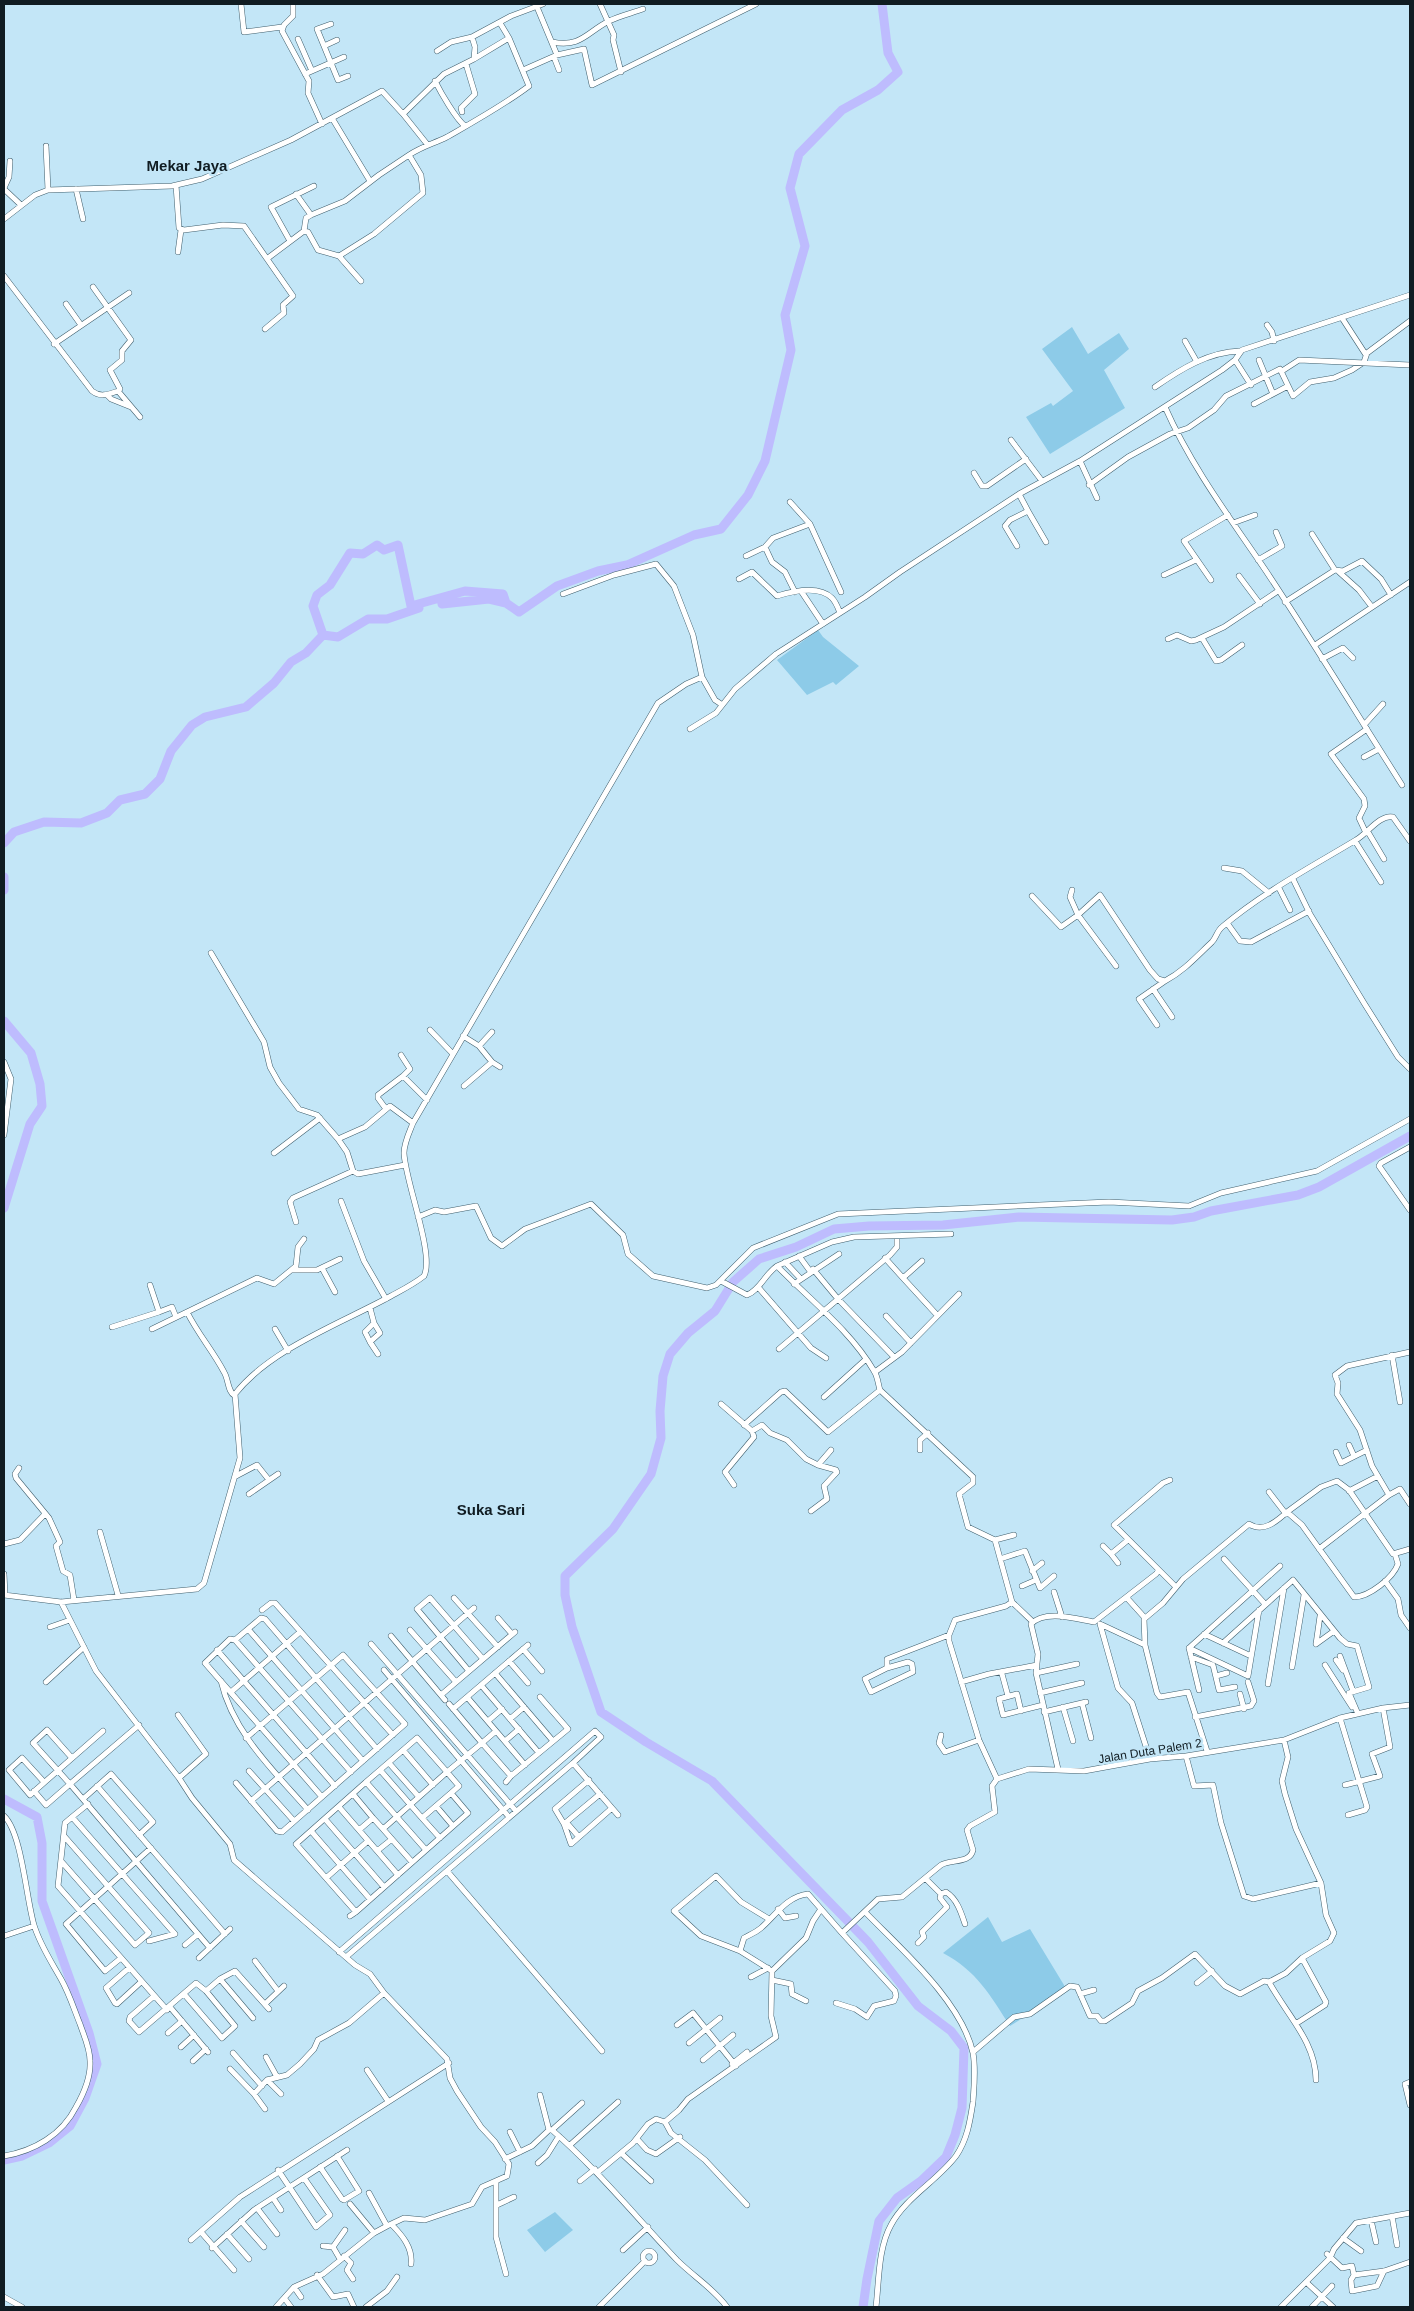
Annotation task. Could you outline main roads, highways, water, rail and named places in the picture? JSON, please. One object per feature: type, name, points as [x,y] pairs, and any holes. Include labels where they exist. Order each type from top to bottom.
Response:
[{"type":"waterway","points":[[4,843],[14,832],[44,822],[81,823],[107,813],[120,800],[145,794],[160,779],[171,751],[192,725],[205,717],[246,707],[274,683],[291,662],[306,653],[323,635],[313,606],[317,595],[330,585],[350,553],[363,554],[377,545],[384,550],[398,545],[411,606],[465,591],[503,594],[506,603],[519,612],[557,586],[598,571],[627,565],[694,535],[721,529],[748,495],[765,461],[791,350],[785,315],[805,246],[790,188],[799,154],[842,110],[878,90],[898,72],[888,53],[882,4]]},
{"type":"waterway","points":[[442,604],[489,599],[506,603]]},
{"type":"waterway","points":[[323,635],[338,637],[368,619],[387,619],[419,608]]},
{"type":"waterway","points":[[4,877],[4,890]]},
{"type":"waterway","points":[[4,1021],[31,1053],[40,1084],[42,1106],[30,1124],[4,1208]]},
{"type":"waterway","points":[[863,2307],[879,2221],[897,2198],[921,2181],[946,2157],[955,2135],[962,2108],[964,2048],[951,2031],[918,2006],[868,1942],[712,1781],[646,1742],[601,1712],[572,1627],[565,1595],[565,1576],[613,1529],[651,1474],[661,1438],[660,1411],[663,1376],[670,1354],[688,1333],[715,1311],[733,1282],[759,1259],[796,1247],[834,1229],[869,1226],[943,1225],[1019,1217],[1172,1220],[1194,1217],[1211,1211],[1298,1195],[1319,1187],[1410,1136]]},
{"type":"waterway","points":[[4,1799],[37,1817],[42,1843],[42,1901],[89,2033],[97,2064],[85,2098],[70,2126],[49,2143],[22,2156],[4,2160]]},
{"type":"district","name":"Mekar Jaya","points":[[187,166]]},
{"type":"district","name":"Suka Sari","points":[[491,1510]]}]
